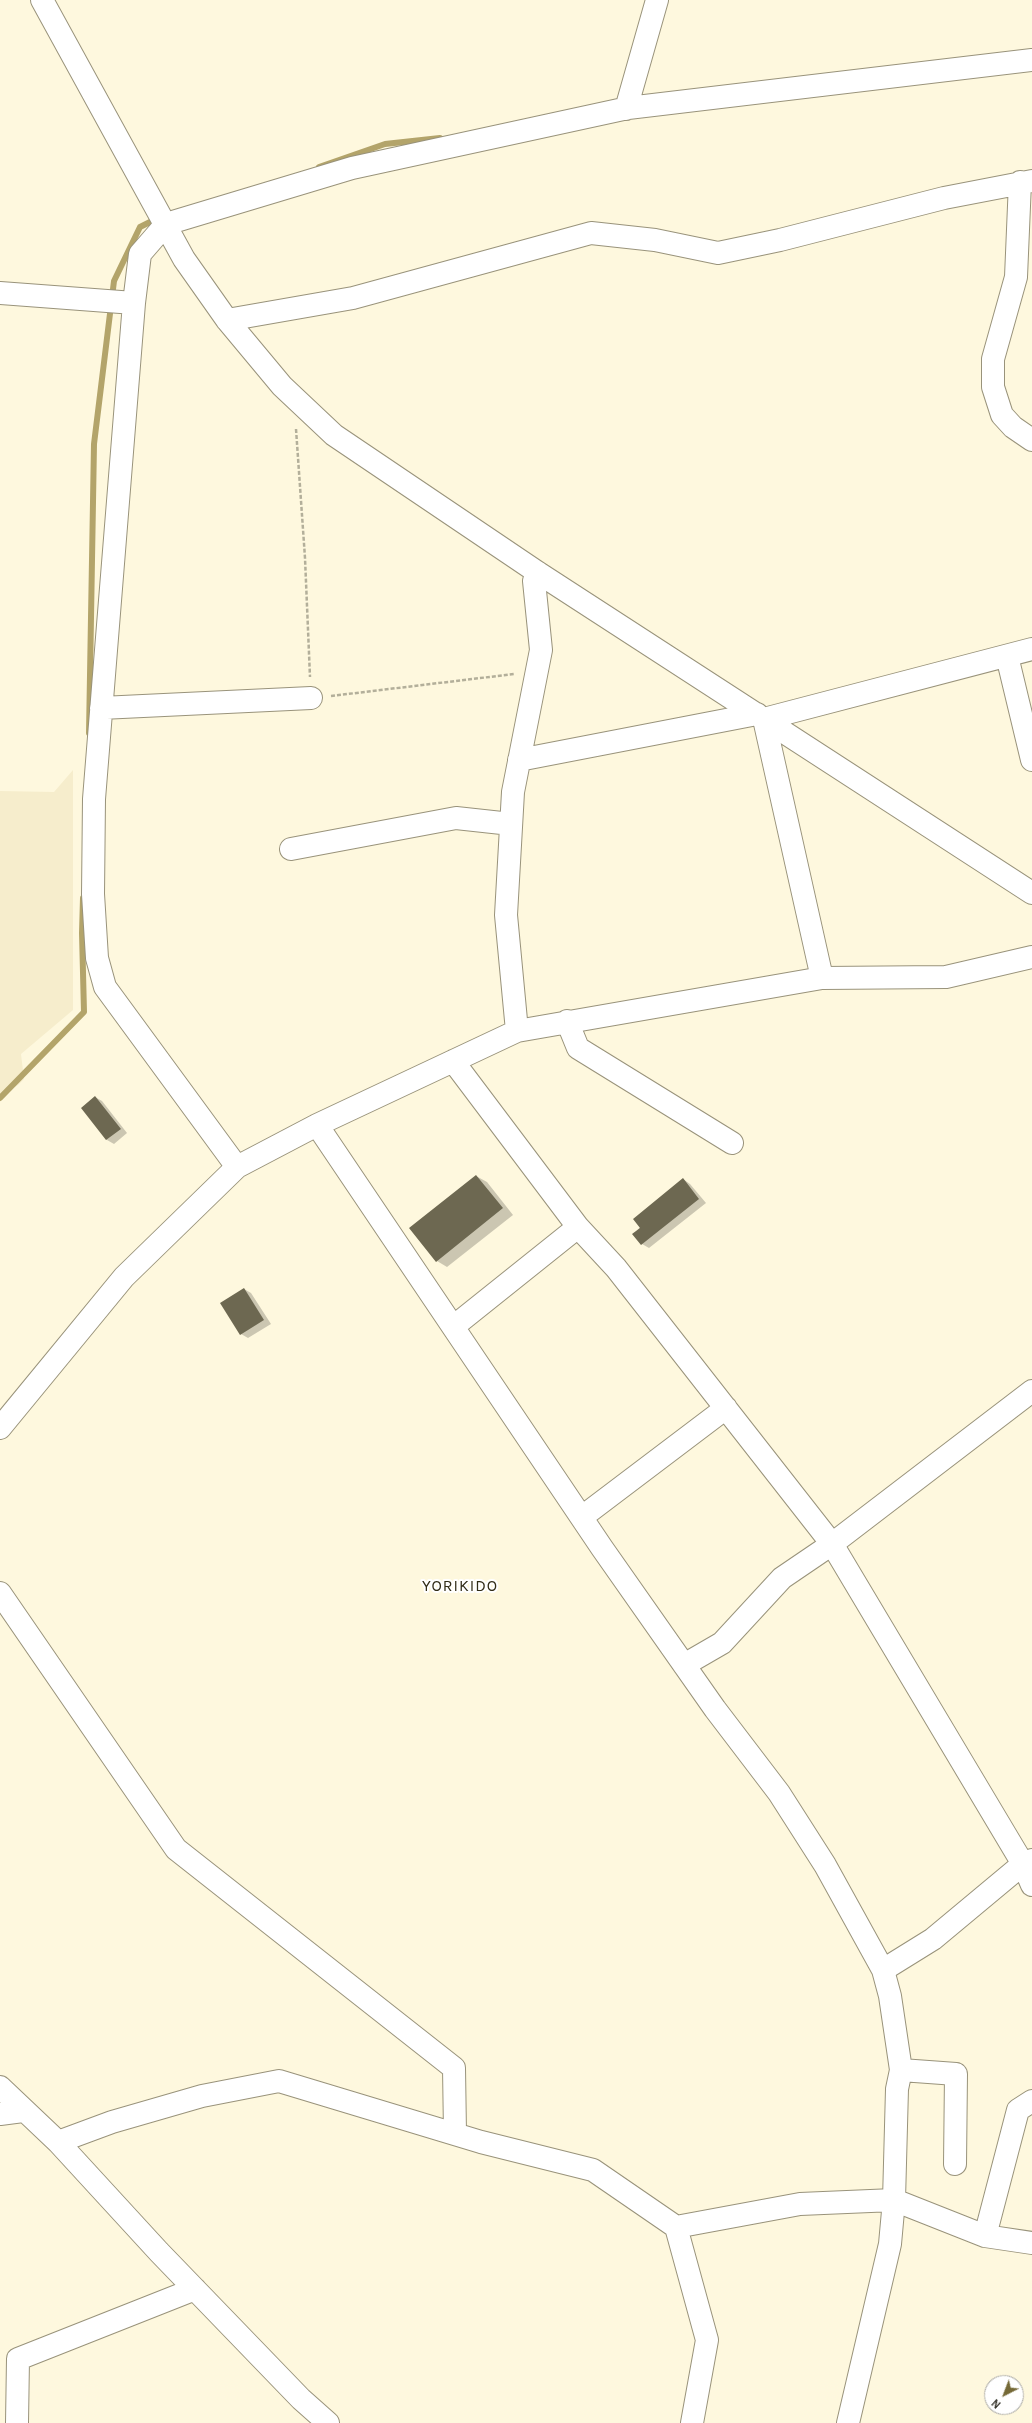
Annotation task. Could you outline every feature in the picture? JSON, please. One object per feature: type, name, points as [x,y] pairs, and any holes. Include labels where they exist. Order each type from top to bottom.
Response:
[{"type":"street","points":[[42,0],[184,259],[227,320],[282,386],[334,435],[538,572],[1032,893]]},
{"type":"street","points":[[626,109],[657,0]]},
{"type":"street","points":[[237,1167],[105,987],[96,958],[93,894],[94,799],[134,304],[140,254],[166,224],[352,168],[626,109],[1032,60]]},
{"type":"street","points":[[227,320],[353,298],[591,233],[655,240],[718,253],[780,240],[944,198],[1026,181],[1016,277],[993,359],[993,388],[1002,415],[1013,428],[1032,440]]},
{"type":"street","points":[[0,293],[134,304]]},
{"type":"street","points":[[517,1031],[506,915],[513,792],[541,650],[534,581],[538,572]]},
{"type":"street","points":[[519,760],[761,716],[1032,649]]},
{"type":"street","points":[[1007,656],[1031,754]]},
{"type":"street","points":[[101,708],[311,698]]},
{"type":"street","points":[[761,716],[822,978]]},
{"type":"street","points":[[291,849],[456,818],[512,824]]},
{"type":"street","points":[[0,1428],[124,1278],[237,1167],[317,1125],[517,1031],[567,1021],[822,978],[946,977],[1032,957]]},
{"type":"street","points":[[567,1021],[578,1048],[732,1143]]},
{"type":"street","points":[[453,1061],[578,1227],[616,1268],[832,1544],[1027,1862],[1032,1885]]},
{"type":"street","points":[[317,1125],[684,1665],[779,1793],[825,1865],[883,1970],[890,1996],[901,2070],[897,2089],[894,2200],[890,2244],[848,2423]]},
{"type":"street","points":[[453,1327],[578,1227]]},
{"type":"street","points":[[684,1665],[722,1643],[782,1578],[832,1544],[1032,1391]]},
{"type":"street","points":[[582,1517],[726,1408]]},
{"type":"street","points":[[0,1593],[176,1849],[454,2068],[455,2133]]},
{"type":"street","points":[[883,1970],[933,1939],[1027,1862]]},
{"type":"street","points":[[901,2070],[956,2074],[955,2164]]},
{"type":"street","points":[[58,2142],[112,2122],[202,2096],[279,2081],[455,2133],[593,2170],[676,2226],[707,2340],[692,2423]]},
{"type":"street","points":[[0,2087],[23,2111],[58,2142],[195,2289],[322,2420]]},
{"type":"street","points":[[985,2236],[1018,2110],[1032,2101]]},
{"type":"street","points":[[0,2114],[23,2111]]},
{"type":"street","points":[[676,2226],[800,2204],[894,2200],[985,2236],[1032,2243]]},
{"type":"street","points":[[17,2423],[18,2359],[195,2289]]},
{"type":"path","points":[[298,400],[296,434],[305,558],[311,698],[537,671]]},
{"type":"shaded area","points":[[73,770],[73,1010],[21,1054],[24,1079],[18,1085],[0,1095],[0,791],[54,792]]},
{"type":"building","points":[[95,1096],[121,1129],[106,1140],[81,1108]]},
{"type":"building","points":[[476,1175],[503,1208],[436,1262],[409,1228]]},
{"type":"building","points":[[683,1178],[699,1199],[641,1245],[632,1234],[640,1228],[633,1219]]},
{"type":"building","points":[[244,1288],[264,1320],[240,1335],[220,1303]]},
{"type":"waterway","points":[[319,167],[385,144],[440,138]]},
{"type":"waterway","points":[[89,733],[94,444],[114,281],[140,227],[158,218]]},
{"type":"waterway","points":[[0,1098],[84,1012],[82,933],[83,898]]},
{"type":"district","name":"YORIKIDO","points":[[460,1586]]}]
